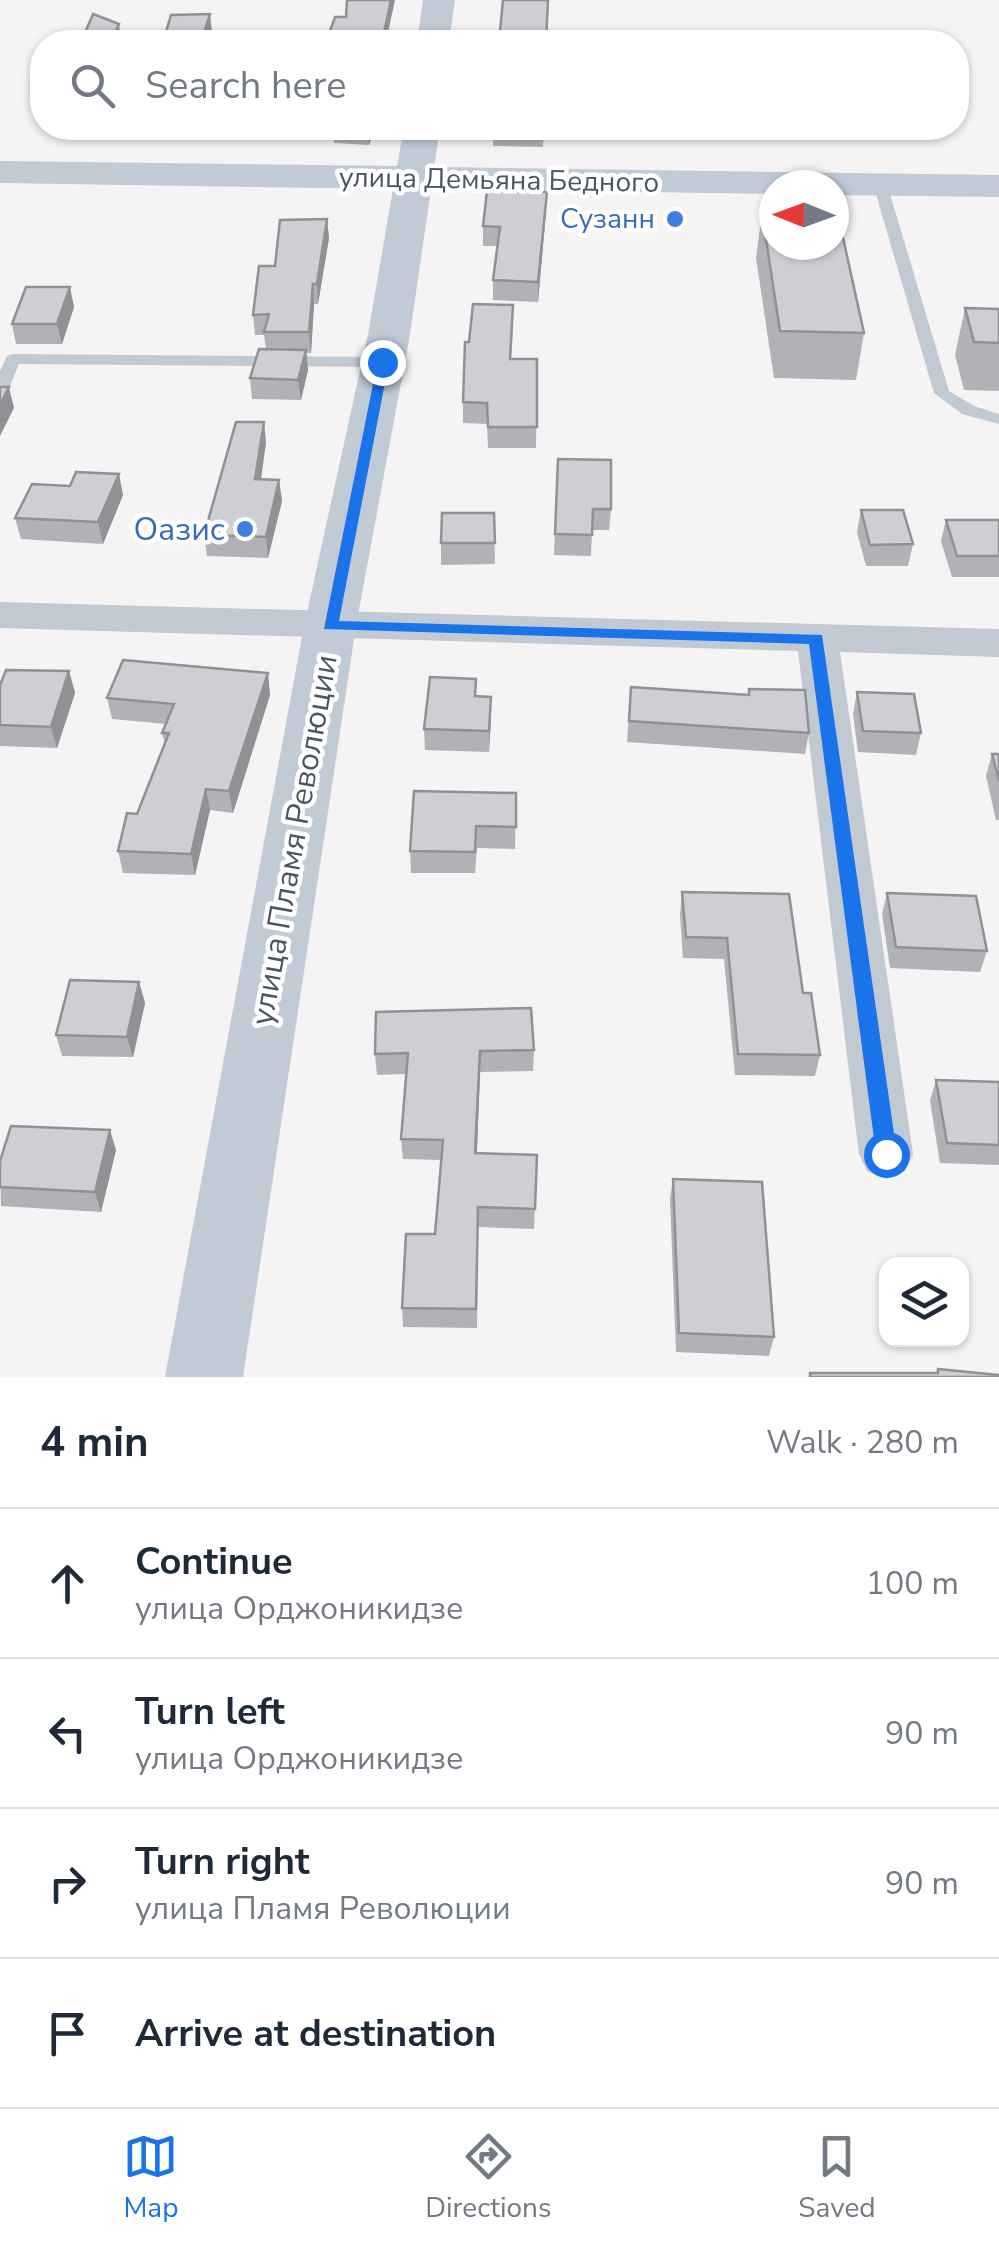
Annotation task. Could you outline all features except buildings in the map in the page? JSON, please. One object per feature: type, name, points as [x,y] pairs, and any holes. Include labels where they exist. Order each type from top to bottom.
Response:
[{"type":"street","points":[[435,30],[439,0]]},
{"type":"street","name":"улица Демьяна Бедного","points":[[0,172],[418,154],[880,184],[999,186]]},
{"type":"street","name":"улица Пламя Революции","points":[[204,1377],[330,626],[418,154]]},
{"type":"street","points":[[0,615],[999,643]]},
{"type":"street","points":[[816,639],[886,1154]]},
{"type":"lane","points":[[880,184],[942,393],[968,410],[999,419]]},
{"type":"lane","points":[[0,391],[14,358],[382,362]]},
{"type":"place","name":"Сузанн","points":[[675,219]]},
{"type":"place","name":"Оазис","points":[[245,529]]},
{"type":"route","points":[[382,362],[330,626],[816,639],[886,1154]]}]
